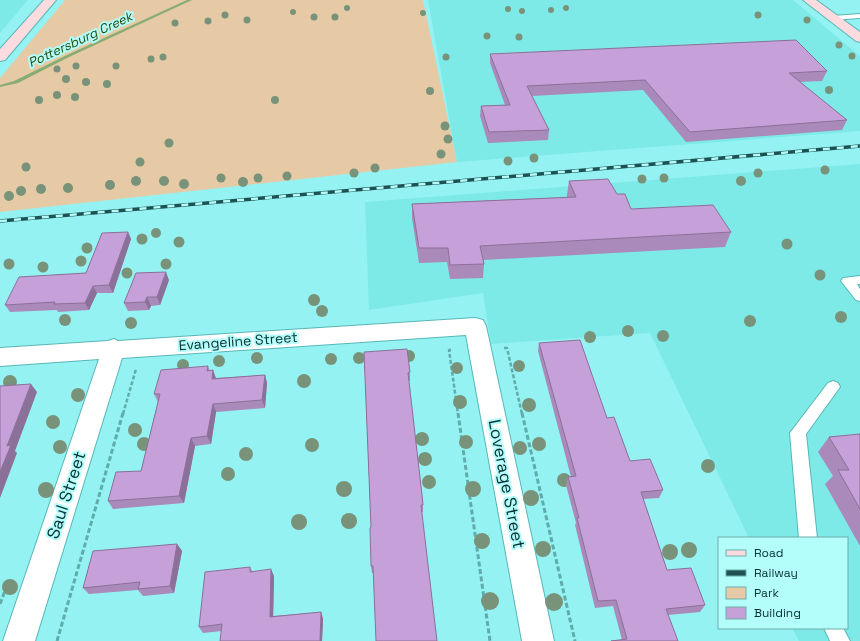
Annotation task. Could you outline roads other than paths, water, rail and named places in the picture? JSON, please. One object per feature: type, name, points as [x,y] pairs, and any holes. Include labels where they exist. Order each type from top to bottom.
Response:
[{"type":"street","points":[[0,57],[50,0]]},
{"type":"street","points":[[809,0],[860,38]]},
{"type":"street","name":"Evangeline Street","points":[[0,357],[114,348],[478,338]]},
{"type":"street","name":"Loverage Street","points":[[478,338],[538,641]]},
{"type":"street","name":"Saul Street","points":[[18,641],[114,348]]},
{"type":"lane","points":[[833,18],[860,16]]},
{"type":"lane","points":[[860,280],[848,281],[860,297]]},
{"type":"lane","points":[[808,537],[798,433],[833,387]]},
{"type":"lane","points":[[834,629],[840,641]]},
{"type":"waterway","name":"Pottersburg Creek","points":[[0,86],[16,82],[68,56],[190,0]]},
{"type":"railway","points":[[0,221],[860,146]]}]
